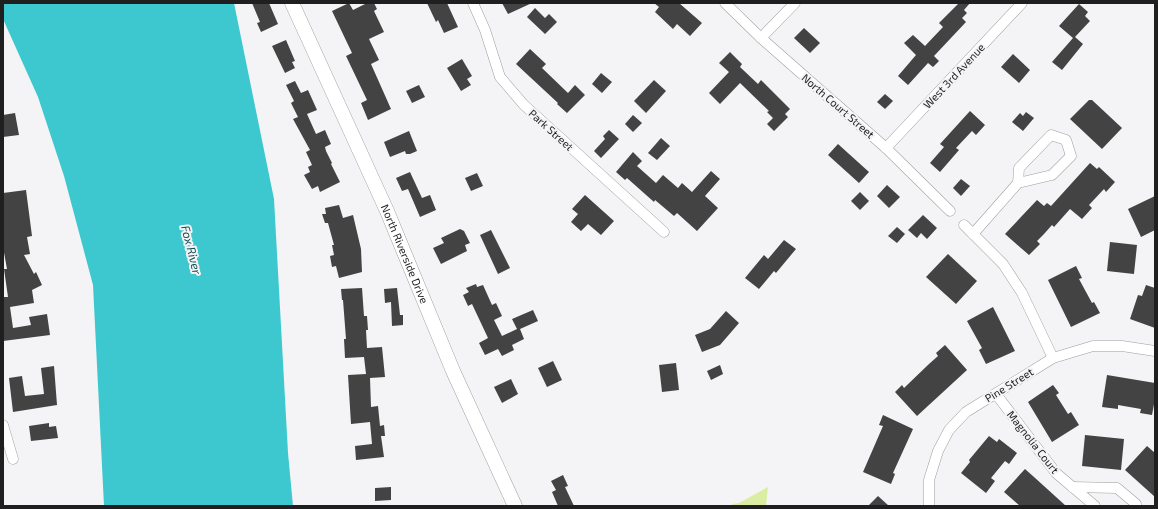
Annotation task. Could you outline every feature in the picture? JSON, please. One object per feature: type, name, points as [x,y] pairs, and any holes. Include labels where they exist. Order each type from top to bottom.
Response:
[{"type":"street","name":"North Riverside Drive","points":[[292,3],[387,211],[453,371],[515,506]]},
{"type":"street","name":"Park Street","points":[[473,3],[485,30],[500,77],[524,105],[664,232]]},
{"type":"street","name":"North Court Street","points":[[725,3],[761,38],[886,148],[950,211]]},
{"type":"street","points":[[761,38],[795,3]]},
{"type":"street","name":"West 3rd Avenue","points":[[886,148],[1022,3]]},
{"type":"street","points":[[973,234],[1018,183],[1052,175],[1071,156],[1066,140],[1051,135],[1019,168],[1018,183]]},
{"type":"street","points":[[964,225],[1003,264],[1022,293],[1053,358]]},
{"type":"street","name":"Pine Street","points":[[929,506],[929,480],[938,451],[949,430],[966,412],[1053,358],[1093,346],[1122,346],[1155,351]]},
{"type":"street","name":"Magnolia Court","points":[[996,394],[1056,473],[1095,506]]},
{"type":"street","points":[[3,424],[13,459]]},
{"type":"street","points":[[1072,487],[1117,488],[1136,504],[1136,506]]},
{"type":"green space","points":[[768,487],[766,506],[729,506],[739,503]]},
{"type":"water","name":"Fox River","points":[[3,3],[234,3],[274,199],[288,453],[293,506],[104,506],[93,285],[64,176],[38,97],[3,19]]},
{"type":"building","points":[[252,3],[269,3],[278,24],[261,32],[257,23],[260,22]]},
{"type":"building","points":[[349,3],[353,10],[367,3],[374,3],[377,9],[374,11],[384,32],[369,39],[379,60],[371,64],[391,109],[368,120],[361,103],[367,100],[346,56],[352,53],[332,11]]},
{"type":"building","points":[[427,3],[447,3],[458,27],[444,33],[438,20],[436,22]]},
{"type":"building","points":[[502,3],[532,3],[508,14]]},
{"type":"building","points":[[654,3],[679,3],[702,23],[690,36],[677,24],[673,29],[655,12],[659,7]]},
{"type":"building","points":[[959,3],[970,3],[964,10],[967,13],[962,18],[966,22],[934,56],[939,61],[933,67],[928,63],[908,85],[898,76],[916,55],[904,43],[913,35],[925,46],[943,27],[939,23]]},
{"type":"building","points":[[1079,4],[1088,12],[1085,16],[1090,21],[1075,37],[1083,44],[1062,70],[1052,62],[1073,38],[1059,26]]},
{"type":"building","points":[[535,8],[545,18],[549,14],[557,22],[545,34],[527,17]]},
{"type":"building","points":[[804,28],[820,43],[810,53],[794,38]]},
{"type":"building","points":[[286,40],[295,61],[292,62],[295,68],[285,73],[272,46]]},
{"type":"building","points":[[530,49],[546,64],[542,68],[568,93],[575,85],[585,95],[567,113],[516,64]]},
{"type":"building","points":[[730,52],[742,64],[740,67],[758,84],[761,80],[790,109],[785,114],[788,117],[774,131],[767,124],[773,118],[767,112],[769,111],[740,83],[720,104],[709,93],[729,72],[719,63]]},
{"type":"building","points":[[1013,54],[1030,70],[1019,83],[1001,67]]},
{"type":"building","points":[[462,59],[472,76],[467,79],[471,85],[461,91],[447,68]]},
{"type":"building","points":[[601,73],[612,82],[602,93],[592,84]]},
{"type":"building","points":[[654,80],[666,91],[646,113],[634,101]]},
{"type":"building","points":[[295,81],[301,93],[308,90],[317,110],[307,114],[316,134],[325,130],[331,144],[325,147],[326,151],[340,182],[320,192],[318,186],[312,189],[304,175],[310,172],[308,167],[312,165],[306,152],[310,150],[293,119],[298,117],[291,103],[294,101],[286,85]]},
{"type":"building","points":[[419,85],[425,97],[412,103],[406,91]]},
{"type":"building","points":[[885,94],[893,101],[885,109],[877,102]]},
{"type":"building","points":[[1089,100],[1092,100],[1122,128],[1102,149],[1070,119]]},
{"type":"building","points":[[970,111],[985,125],[976,135],[972,131],[956,148],[959,150],[940,172],[930,163],[944,147],[940,144]]},
{"type":"building","points":[[1026,112],[1034,118],[1023,131],[1012,122],[1020,113],[1023,116]]},
{"type":"building","points":[[15,113],[19,135],[3,137],[3,115]]},
{"type":"building","points":[[633,115],[642,123],[633,132],[625,124]]},
{"type":"building","points":[[609,130],[619,139],[601,158],[594,151],[605,139],[603,136]]},
{"type":"building","points":[[409,131],[417,151],[406,154],[405,151],[390,157],[384,142]]},
{"type":"building","points":[[661,138],[670,146],[657,160],[648,153]]},
{"type":"building","points":[[838,144],[869,172],[859,183],[828,155]]},
{"type":"building","points":[[633,152],[642,161],[637,166],[656,183],[663,175],[678,188],[682,183],[692,192],[711,171],[720,179],[705,196],[718,208],[697,231],[677,213],[674,216],[655,200],[654,202],[627,178],[625,180],[616,172]]},
{"type":"building","points":[[1090,163],[1097,169],[1099,167],[1115,182],[1106,192],[1104,189],[1089,205],[1092,208],[1082,219],[1070,209],[1054,227],[1052,225],[1037,241],[1040,244],[1029,255],[1005,234],[1037,200],[1044,206],[1047,203],[1051,206]]},
{"type":"building","points":[[410,172],[422,198],[430,195],[436,210],[420,217],[408,189],[402,191],[396,178]]},
{"type":"building","points":[[477,173],[483,186],[471,191],[465,178]]},
{"type":"building","points":[[961,179],[970,186],[961,196],[953,188]]},
{"type":"building","points":[[887,185],[900,197],[889,208],[877,196]]},
{"type":"building","points":[[26,190],[32,236],[27,237],[30,254],[24,255],[34,274],[36,272],[42,285],[32,290],[34,303],[10,307],[13,328],[31,325],[29,317],[47,314],[50,335],[3,341],[3,297],[8,297],[4,269],[7,269],[3,247],[3,193]]},
{"type":"building","points":[[860,192],[869,201],[860,210],[851,201]]},
{"type":"building","points":[[585,195],[614,221],[601,235],[588,224],[581,231],[571,222],[578,214],[572,209]]},
{"type":"building","points":[[1155,196],[1155,230],[1141,237],[1128,209]]},
{"type":"building","points":[[339,205],[343,218],[353,215],[361,249],[362,272],[339,278],[336,266],[332,267],[330,256],[334,255],[332,245],[334,245],[328,223],[325,223],[322,214],[326,214],[325,208]]},
{"type":"building","points":[[923,215],[937,228],[927,239],[921,233],[917,238],[908,230]]},
{"type":"building","points":[[897,227],[905,234],[897,243],[888,236]]},
{"type":"building","points":[[460,229],[464,231],[470,243],[465,245],[467,251],[441,264],[433,248],[444,243],[441,238]]},
{"type":"building","points":[[491,230],[510,268],[498,274],[480,235]]},
{"type":"building","points":[[784,240],[796,249],[776,273],[774,271],[759,289],[745,278],[764,255],[768,259]]},
{"type":"building","points":[[1110,242],[1137,245],[1134,274],[1107,271]]},
{"type":"building","points":[[948,254],[977,281],[956,304],[926,277]]},
{"type":"building","points":[[1076,266],[1082,278],[1079,279],[1092,303],[1094,302],[1100,313],[1071,327],[1048,280]]},
{"type":"building","points":[[476,284],[477,287],[483,285],[492,305],[496,303],[502,316],[494,320],[502,336],[517,329],[512,319],[533,310],[538,321],[520,329],[524,339],[512,345],[514,350],[502,356],[498,349],[485,355],[479,343],[488,338],[472,304],[468,306],[463,295],[469,292],[466,288]]},
{"type":"building","points":[[1146,285],[1155,288],[1155,328],[1130,319],[1138,295],[1142,296]]},
{"type":"building","points":[[362,288],[364,316],[367,316],[367,348],[382,347],[385,377],[370,378],[371,407],[378,406],[380,426],[384,425],[385,436],[381,436],[384,457],[356,460],[355,446],[372,444],[370,422],[351,424],[348,375],[366,374],[364,357],[345,358],[344,339],[346,339],[341,289]]},
{"type":"building","points":[[397,288],[400,315],[403,315],[403,325],[392,326],[391,302],[385,303],[384,289]]},
{"type":"building","points":[[993,307],[1015,351],[986,364],[979,350],[982,348],[967,321]]},
{"type":"building","points":[[726,311],[739,323],[720,345],[702,352],[695,335],[710,329]]},
{"type":"building","points":[[945,345],[967,370],[917,416],[895,392],[902,385],[904,388],[938,356],[936,353]]},
{"type":"building","points":[[553,361],[562,380],[547,387],[538,368]]},
{"type":"building","points":[[676,363],[679,390],[662,392],[659,365]]},
{"type":"building","points":[[720,365],[723,374],[711,380],[707,371]]},
{"type":"building","points":[[54,366],[57,405],[13,412],[9,378],[22,376],[25,396],[44,394],[41,368]]},
{"type":"building","points":[[1107,375],[1155,383],[1155,399],[1152,415],[1140,413],[1141,409],[1118,405],[1118,409],[1102,407]]},
{"type":"building","points":[[511,379],[518,394],[502,403],[494,387]]},
{"type":"building","points":[[1053,385],[1059,393],[1056,395],[1068,414],[1071,412],[1079,425],[1052,442],[1028,402]]},
{"type":"building","points":[[883,415],[913,429],[893,473],[895,474],[891,484],[863,472],[883,426],[879,425]]},
{"type":"building","points":[[49,423],[49,427],[56,426],[58,438],[31,441],[29,426]]},
{"type":"building","points":[[1085,435],[1124,439],[1121,470],[1082,466]]},
{"type":"building","points":[[989,436],[997,442],[999,439],[1017,453],[1009,464],[1005,461],[991,478],[995,481],[986,493],[961,473],[970,462],[969,460]]},
{"type":"building","points":[[1147,446],[1155,453],[1155,497],[1125,470]]},
{"type":"building","points":[[1025,469],[1066,506],[1020,506],[1004,492]]},
{"type":"building","points":[[563,475],[568,486],[565,487],[574,506],[558,506],[552,492],[556,490],[551,481]]},
{"type":"building","points":[[391,487],[391,500],[375,501],[375,488]]},
{"type":"building","points":[[878,496],[889,506],[868,506]]}]
